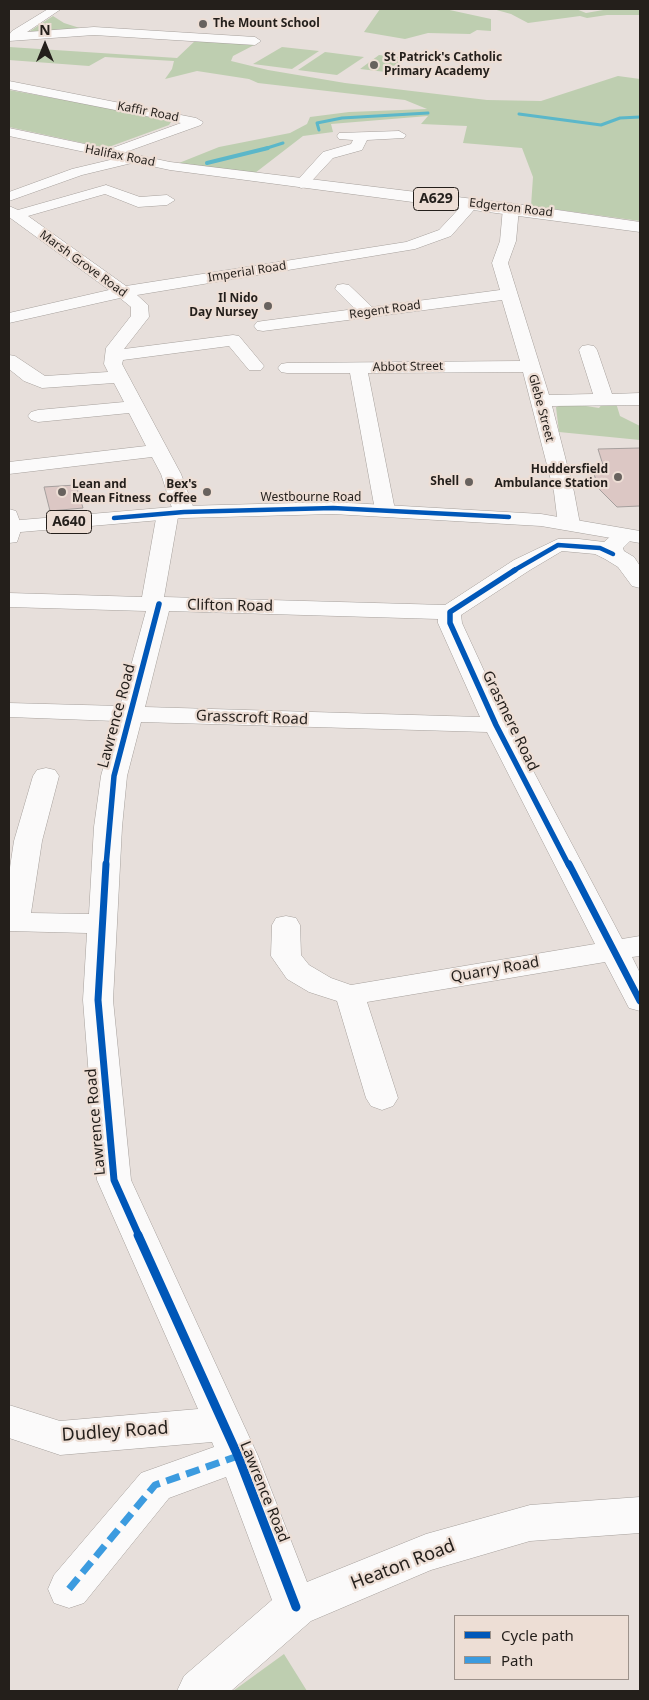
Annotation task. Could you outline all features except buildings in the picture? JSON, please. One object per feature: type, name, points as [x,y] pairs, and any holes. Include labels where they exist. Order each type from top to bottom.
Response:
[{"type":"main road","points":[[10,39],[59,15],[94,31]]},
{"type":"main road","points":[[10,39],[49,33],[94,31],[255,41]]},
{"type":"main road","name":"Kaffir Road","points":[[9,86],[196,122],[109,154]]},
{"type":"main road","name":"Halifax Road","points":[[9,132],[133,159],[232,174]]},
{"type":"main road","points":[[333,136],[399,135]]},
{"type":"main road","points":[[301,184],[328,155],[357,147],[362,136]]},
{"type":"main road","points":[[9,197],[77,172],[133,159]]},
{"type":"main road","name":"Edgerton Road","points":[[232,174],[301,184],[511,208],[640,227]]},
{"type":"main road","points":[[12,213],[106,189],[138,202],[167,200]]},
{"type":"main road","name":"Imperial Road","points":[[9,318],[123,292],[409,246],[445,233],[472,203]]},
{"type":"main road","name":"Glebe Street","points":[[511,208],[508,240],[500,263],[529,366],[541,400],[564,492],[564,535]]},
{"type":"main road","name":"Marsh Grove Road","points":[[12,213],[123,292],[138,305],[140,317],[120,340],[113,356]]},
{"type":"main road","points":[[343,289],[368,312]]},
{"type":"main road","name":"Regent Road","points":[[263,326],[508,294]]},
{"type":"main road","points":[[176,512],[170,474],[119,377],[113,364],[113,356],[233,340],[255,366]]},
{"type":"main road","points":[[588,350],[604,399]]},
{"type":"main road","points":[[9,360],[31,378],[42,382],[119,377]]},
{"type":"main road","name":"Abbot Street","points":[[287,368],[529,366]]},
{"type":"main road","points":[[358,368],[385,510]]},
{"type":"main road","points":[[541,400],[640,398]]},
{"type":"main road","points":[[38,416],[136,407]]},
{"type":"main road","points":[[9,468],[157,451]]},
{"type":"main road","name":"Westbourne Road","points":[[9,527],[176,512],[270,509],[385,510],[542,520],[564,535]]},
{"type":"main road","name":"Lawrence Road","points":[[176,512],[131,714],[114,776],[98,1000],[114,1180],[230,1440],[296,1607]]},
{"type":"main road","points":[[450,612],[564,535],[637,536]]},
{"type":"main road","points":[[564,535],[579,545],[600,548],[626,562],[640,582]]},
{"type":"main road","points":[[613,554],[612,546],[620,540],[637,536]]},
{"type":"main road","name":"Clifton Road","points":[[9,600],[450,612]]},
{"type":"main road","name":"Grasmere Road","points":[[450,612],[450,623],[496,725],[628,948],[640,1001]]},
{"type":"main road","name":"Grasscroft Road","points":[[9,710],[496,725]]},
{"type":"main road","points":[[46,776],[28,841],[12,922],[102,924]]},
{"type":"main road","name":"Quarry Road","points":[[286,925],[286,956],[298,972],[320,985],[350,995],[628,948]]},
{"type":"main road","points":[[350,995],[382,1098]]},
{"type":"main road","name":"Dudley Road","points":[[9,1422],[60,1438],[230,1440]]},
{"type":"main road","points":[[69,1589],[155,1485],[230,1440]]},
{"type":"main road","name":"Heaton Road","points":[[199,1691],[296,1607],[426,1553],[530,1524],[640,1515]]},
{"type":"green space","points":[[380,9],[445,9],[491,19],[491,31],[477,30],[470,34],[428,33],[405,39],[364,32]]},
{"type":"green space","points":[[493,9],[576,9],[586,13],[609,9],[640,9],[640,15],[607,15],[587,18],[580,16],[528,23],[511,14]]},
{"type":"green space","points":[[53,16],[64,23],[86,30],[24,35]]},
{"type":"green space","points":[[197,39],[258,43],[233,56],[231,61],[268,70],[345,83],[487,100],[541,101],[618,76],[640,79],[640,221],[531,206],[533,177],[522,148],[463,143],[467,126],[421,124],[428,116],[331,124],[333,132],[303,136],[255,173],[179,163],[219,147],[290,133],[307,124],[310,117],[349,112],[427,109],[405,100],[258,83],[249,79],[197,71],[165,79],[172,69],[174,61],[105,57],[89,66],[9,60],[9,47],[177,58]]},
{"type":"green space","points":[[282,47],[319,51],[292,69],[253,64]]},
{"type":"green space","points":[[325,52],[364,57],[337,75],[298,70]]},
{"type":"green space","points":[[379,55],[404,58],[386,72],[360,69]]},
{"type":"green space","points":[[9,90],[164,118],[171,122],[169,125],[106,148],[9,127]]},
{"type":"green space","points":[[567,403],[599,408],[603,403],[616,403],[620,416],[640,426],[640,440],[559,432],[556,407]]},
{"type":"green space","points":[[284,1654],[307,1691],[233,1691]]},
{"type":"waterway","points":[[319,130],[317,123],[342,118],[428,113]]},
{"type":"waterway","points":[[519,114],[601,125],[620,118],[640,117]]},
{"type":"waterway","points":[[264,149],[283,143]]},
{"type":"waterway","points":[[207,163],[264,149]]},
{"type":"marked path","points":[[69,1589],[155,1485],[238,1456]]},
{"type":"cycle path","points":[[114,518],[184,512],[333,508],[509,517]]},
{"type":"cycle path","points":[[613,554],[600,548],[558,545],[522,565],[450,612],[450,623],[496,725],[640,1001]]},
{"type":"cycle path","points":[[159,604],[114,776],[108,827],[98,1000],[114,1180],[238,1456],[296,1607]]},
{"type":"place","name":"The Mount School","points":[[203,24]]},
{"type":"place","name":"St Patrick's Catholic Primary Academy","points":[[374,65]]},
{"type":"place","name":"Il Nido Day Nursey","points":[[268,306]]},
{"type":"place","name":"Huddersfield Ambulance Station","points":[[618,477]]},
{"type":"place","name":"Shell","points":[[469,482]]},
{"type":"place","name":"Lean and Mean Fitness","points":[[62,492]]},
{"type":"place","name":"Bex's Coffee","points":[[207,492]]}]
